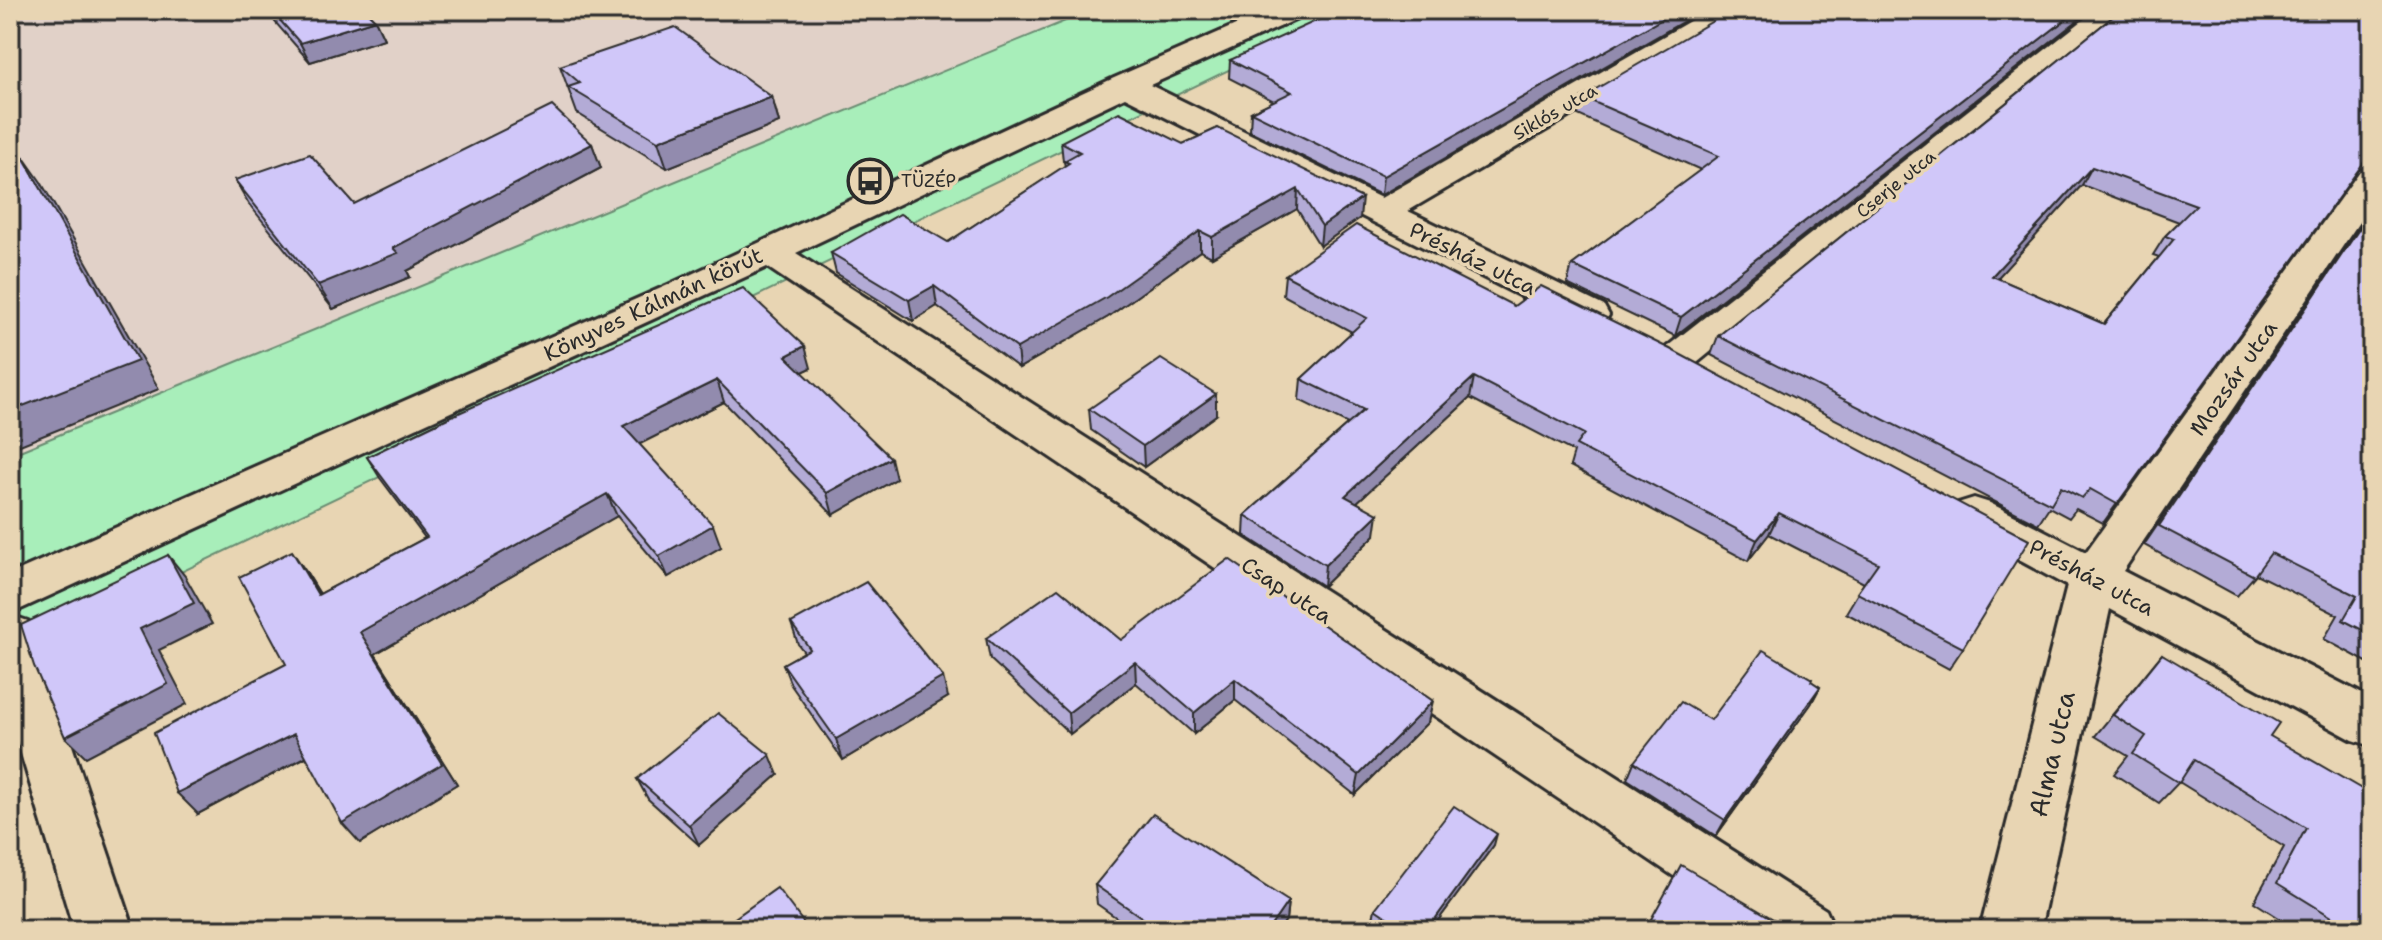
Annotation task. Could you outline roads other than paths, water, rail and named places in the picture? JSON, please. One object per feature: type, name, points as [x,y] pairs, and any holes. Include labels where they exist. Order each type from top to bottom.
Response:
[{"type":"street","name":"Könyves Kálmán körút","points":[[10,595],[1294,10]]},
{"type":"street","name":"Siklós utca","points":[[1380,213],[1730,10]]},
{"type":"street","name":"Cserje utca","points":[[1650,344],[2114,10]]},
{"type":"street","name":"Présház utca","points":[[1125,85],[1719,380]]},
{"type":"street","name":"Mozsár utca","points":[[2093,578],[2372,178]]},
{"type":"street","name":"Csap utca","points":[[768,251],[1805,930]]},
{"type":"street","name":"Présház utca","points":[[1941,497],[2372,724]]},
{"type":"street","name":"Alma utca","points":[[2010,930],[2093,578]]},
{"type":"street","points":[[10,635],[104,930]]},
{"type":"place","name":"TÜZÉP","points":[[870,181]]}]
